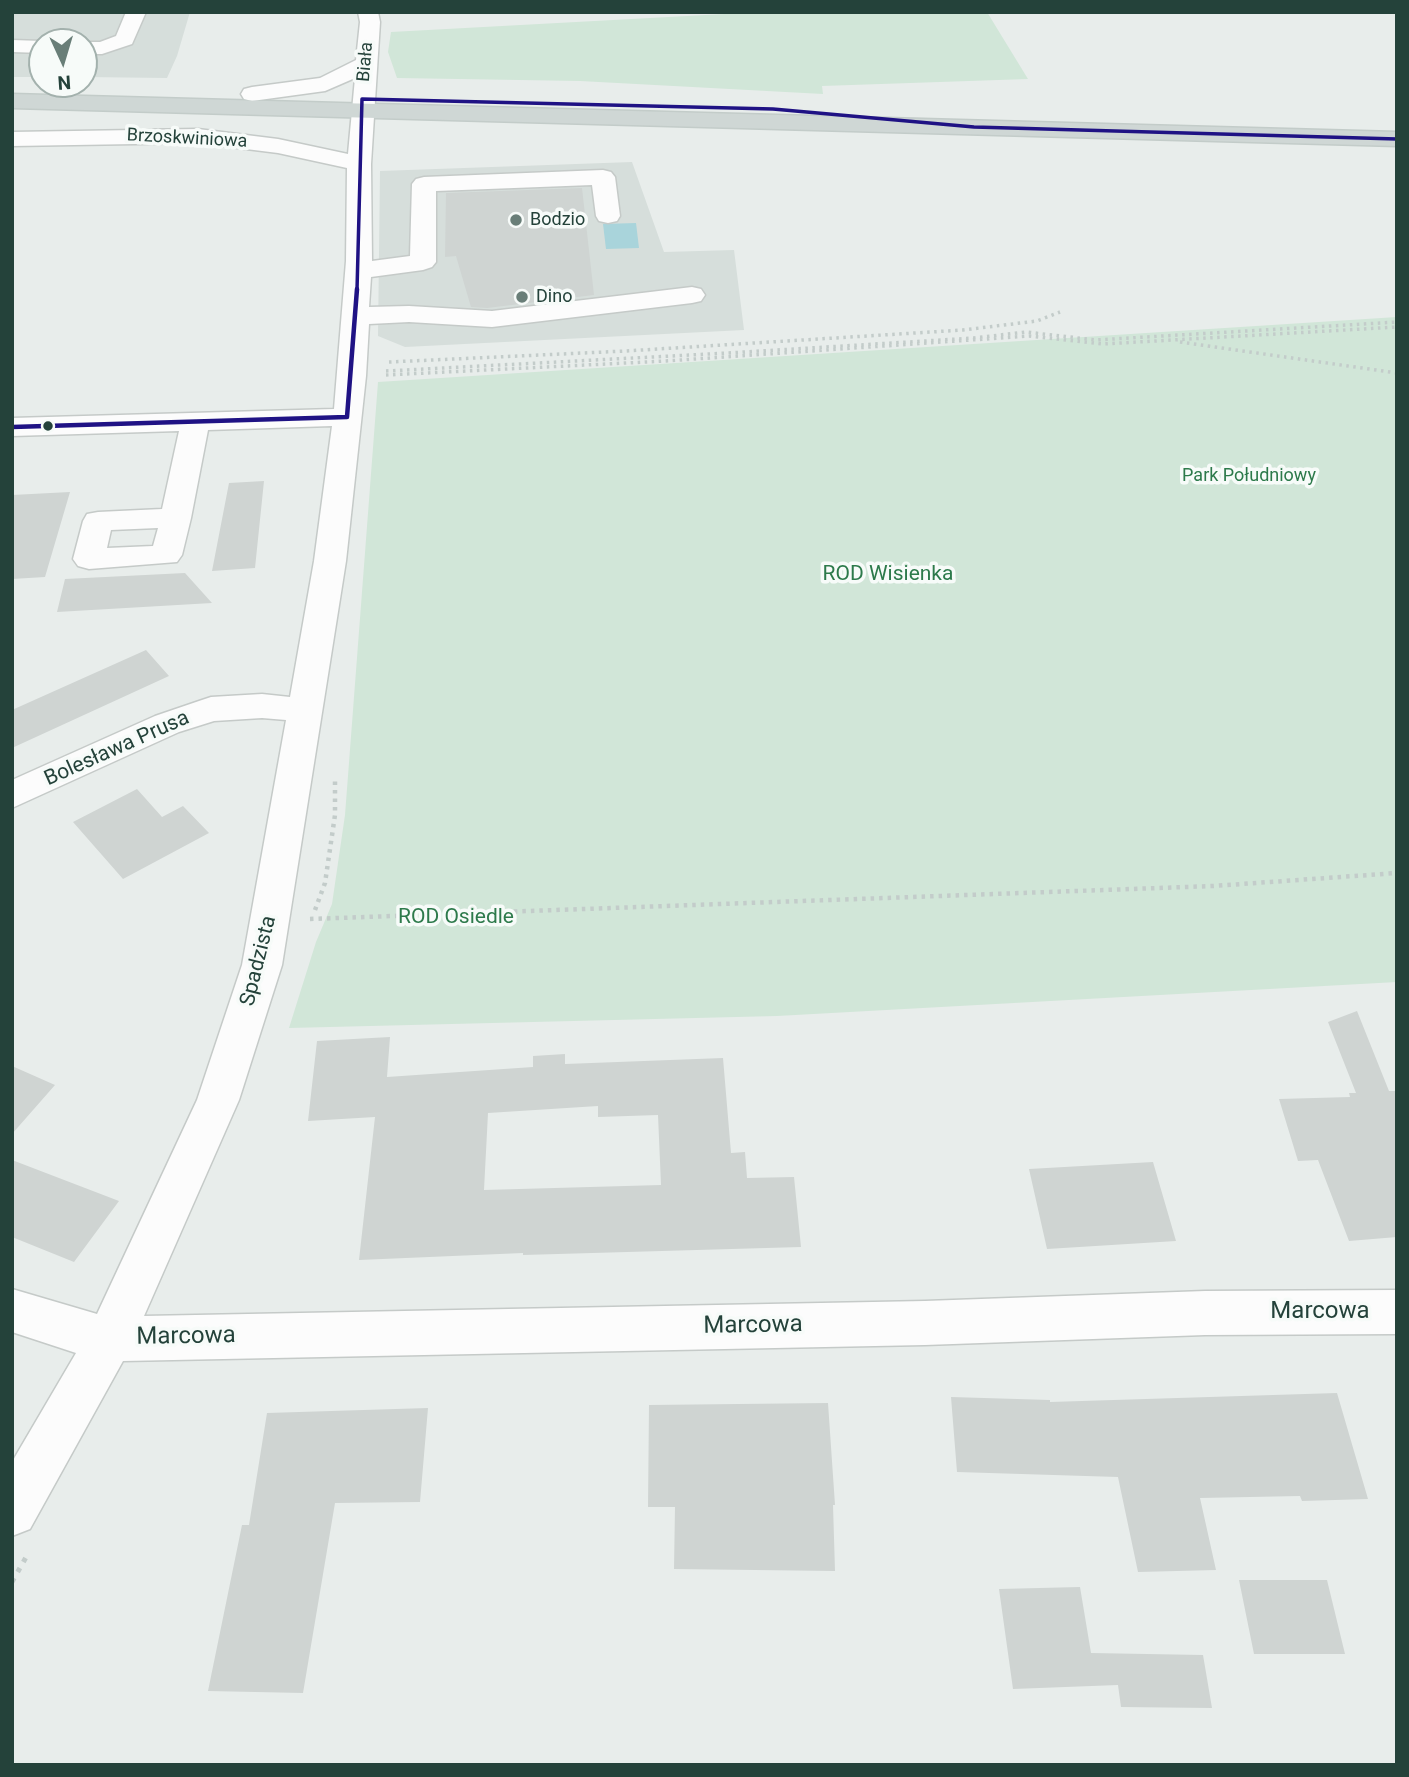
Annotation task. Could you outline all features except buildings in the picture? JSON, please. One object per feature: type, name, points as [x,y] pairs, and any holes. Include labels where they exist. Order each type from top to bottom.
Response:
[{"type":"main road","points":[[12,89],[252,94],[362,105]]},
{"type":"main road","points":[[12,101],[362,105],[1397,139]]},
{"type":"street","points":[[98,48],[125,40],[136,12]]},
{"type":"street","name":"Biała","points":[[361,370],[356,316],[359,164],[370,22],[368,12]]},
{"type":"street","points":[[252,94],[325,84],[365,64]]},
{"type":"street","name":"Brzoskwiniowa","points":[[12,139],[198,136],[278,146],[359,164]]},
{"type":"street","points":[[358,271],[423,262],[424,184],[603,177],[608,216]]},
{"type":"street","points":[[356,316],[410,314],[492,319],[692,295]]},
{"type":"street","name":"Spadzista","points":[[12,1511],[110,1339],[218,1100],[262,965],[330,561],[347,417],[361,370]]},
{"type":"street","points":[[12,427],[347,417]]},
{"type":"street","points":[[176,518],[195,421]]},
{"type":"street","name":"Bolesława Prusa","points":[[12,795],[167,724],[211,709],[262,706],[307,709]]},
{"type":"street","name":"Marcowa","points":[[12,1310],[74,1332],[110,1339],[925,1323],[1205,1313],[1397,1312]]},
{"type":"path","points":[[361,370],[963,330],[1037,321],[1060,312]]},
{"type":"path","points":[[361,370],[670,357],[974,338],[1026,332],[1096,341],[1397,325]]},
{"type":"path","points":[[361,370],[666,361],[1028,336],[1086,344],[1397,325]]},
{"type":"path","points":[[1168,340],[1397,373]]},
{"type":"path","points":[[270,920],[1213,886],[1397,873]]},
{"type":"shaded area","points":[[12,12],[190,12],[177,56],[167,78],[98,77],[98,28],[28,28],[28,77],[12,77]]},
{"type":"shaded area","points":[[632,162],[664,252],[734,250],[744,330],[405,347],[378,336],[380,171]]},
{"type":"green space","points":[[761,12],[987,12],[1028,79],[822,86],[823,94],[580,81],[397,78],[388,52],[391,32]]},
{"type":"green space","points":[[1397,317],[1397,982],[777,1016],[289,1028],[316,942],[332,904],[345,815],[378,382]]},
{"type":"water","points":[[636,223],[639,248],[606,249],[603,224]]},
{"type":"transit line","points":[[347,417],[359,261],[362,99],[773,109],[974,127],[1397,139]]},
{"type":"transit line","points":[[12,427],[347,417]]},
{"type":"place","name":"Bodzio","points":[[516,220]]},
{"type":"place","name":"Dino","points":[[522,297]]},
{"type":"park label","name":"Park Południowy","points":[[1249,476]]},
{"type":"park label","name":"ROD Wisienka","points":[[888,575]]},
{"type":"park label","name":"ROD Osiedle","points":[[456,918]]}]
